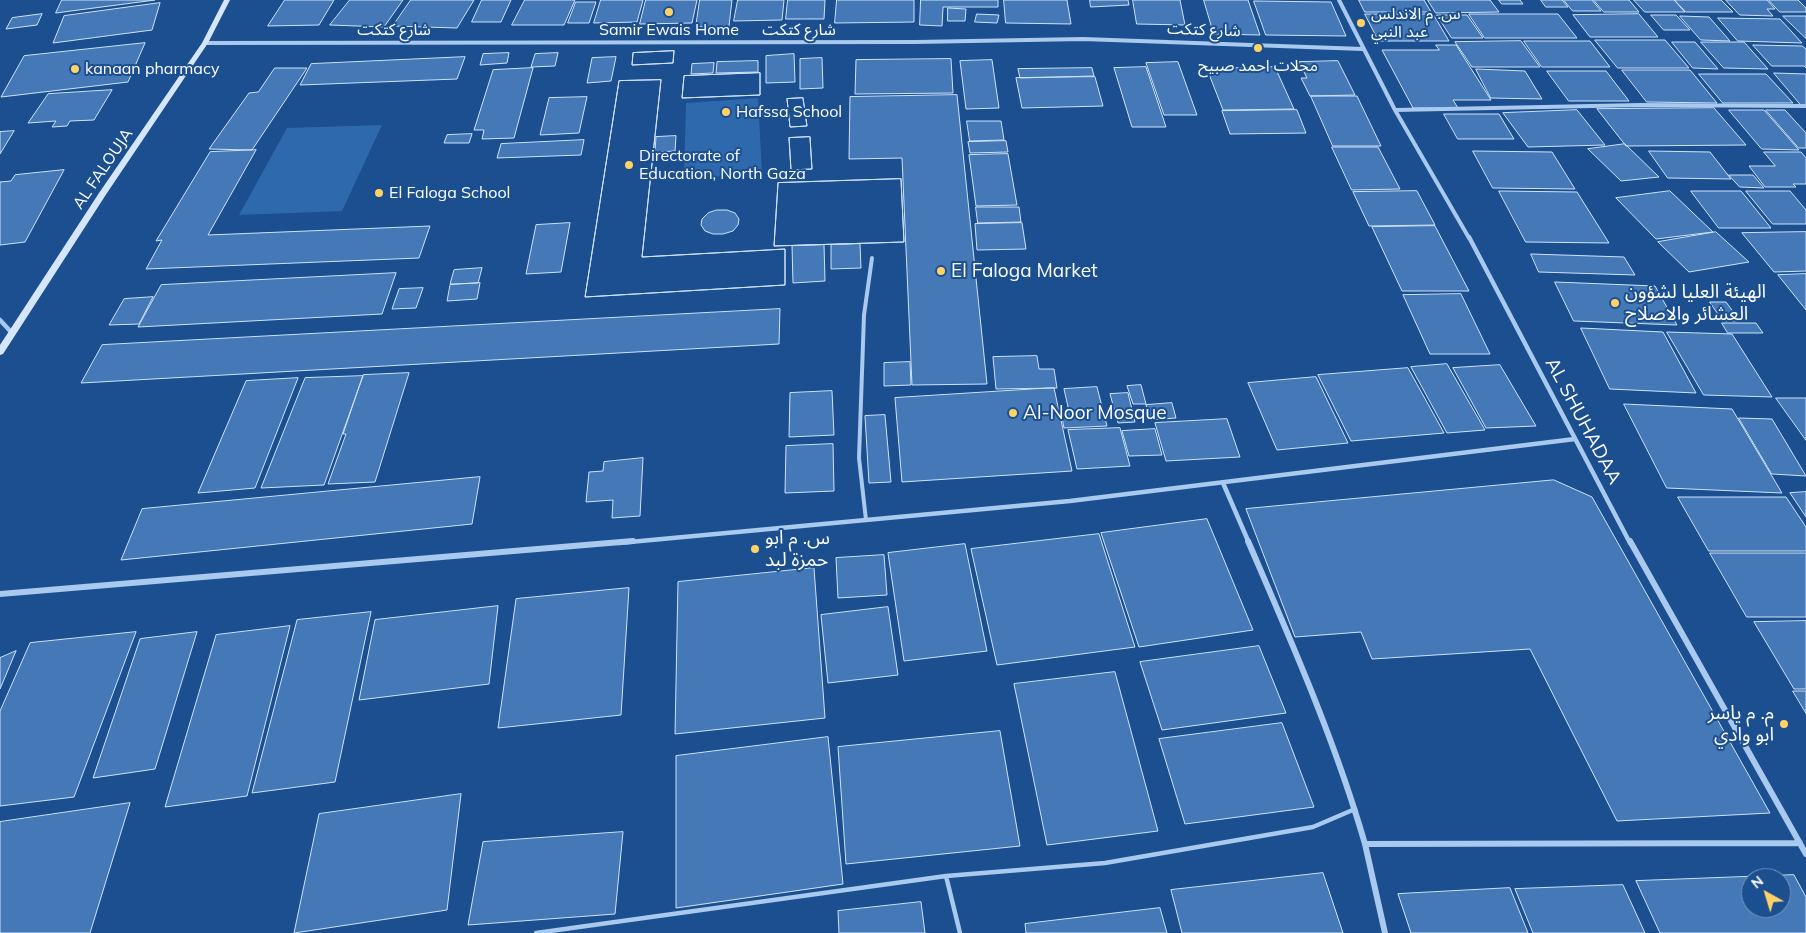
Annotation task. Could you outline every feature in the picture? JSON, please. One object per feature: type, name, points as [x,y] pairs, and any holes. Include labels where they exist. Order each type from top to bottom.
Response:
[{"type":"main road","name":"AL FALOUJA","points":[[0,352],[103,193],[205,43],[227,0]]},
{"type":"street","name":"AL SHUHADAA","points":[[1339,0],[1394,110],[1460,220],[1625,533],[1806,854]]},
{"type":"street","name":"شارع كتكت","points":[[205,43],[915,42],[989,38],[1172,41],[1362,49]]},
{"type":"street","points":[[1394,110],[1641,105],[1806,106]]},
{"type":"street","points":[[0,320],[12,333]]},
{"type":"street","points":[[0,594],[485,555],[1070,501],[1575,439]]},
{"type":"street","points":[[1223,483],[1308,681],[1356,809],[1385,933]]},
{"type":"street","points":[[1365,844],[1800,843]]},
{"type":"lane","points":[[866,520],[859,458],[864,315],[872,258]]},
{"type":"lane","points":[[536,933],[946,876],[1105,863],[1313,827],[1356,809]]},
{"type":"lane","points":[[946,876],[960,933]]},
{"type":"shaded area","points":[[758,98],[762,173],[684,179],[686,103]]},
{"type":"shaded area","points":[[382,125],[342,211],[239,215],[287,128]]},
{"type":"building","points":[[62,0],[155,0],[56,13]]},
{"type":"building","points":[[285,0],[334,0],[319,25],[268,26]]},
{"type":"building","points":[[350,0],[403,0],[384,27],[330,25]]},
{"type":"building","points":[[411,0],[474,0],[457,28],[393,26]]},
{"type":"building","points":[[482,0],[511,0],[501,22],[472,22]]},
{"type":"building","points":[[525,0],[575,0],[564,25],[512,25]]},
{"type":"building","points":[[601,0],[643,0],[637,22],[594,23]]},
{"type":"building","name":"Samir Ewais Home","points":[[646,0],[697,0],[692,23],[640,24]]},
{"type":"building","points":[[700,0],[732,0],[729,26],[696,27]]},
{"type":"building","points":[[738,0],[784,0],[782,20],[734,21]]},
{"type":"building","points":[[788,0],[825,0],[824,19],[786,19]]},
{"type":"building","points":[[837,0],[914,0],[914,22],[835,23]]},
{"type":"building","points":[[921,0],[998,0],[998,7],[943,7],[942,26],[920,25]]},
{"type":"building","points":[[1004,0],[1067,0],[1071,24],[1006,23]]},
{"type":"building","points":[[1090,0],[1128,0],[1129,5],[1091,7]]},
{"type":"building","points":[[1133,0],[1180,0],[1185,25],[1137,24]]},
{"type":"building","points":[[1204,0],[1248,0],[1260,35],[1214,34]]},
{"type":"building","points":[[1359,0],[1424,0],[1431,12],[1365,12]]},
{"type":"building","points":[[1428,0],[1490,0],[1499,12],[1436,13]]},
{"type":"building","points":[[1499,0],[1520,0],[1523,4],[1502,4]]},
{"type":"building","points":[[1541,0],[1562,0],[1568,7],[1546,7]]},
{"type":"building","points":[[1564,0],[1592,0],[1601,11],[1573,11]]},
{"type":"building","points":[[1594,0],[1629,0],[1639,12],[1604,12]]},
{"type":"building","points":[[1634,0],[1674,0],[1685,12],[1645,12]]},
{"type":"building","points":[[1675,0],[1721,0],[1733,12],[1686,12]]},
{"type":"building","points":[[1726,0],[1767,0],[1775,9],[1767,9],[1773,16],[1740,15]]},
{"type":"building","points":[[1769,0],[1798,0],[1806,8],[1806,12],[1780,12]]},
{"type":"building","points":[[1254,1],[1331,2],[1346,36],[1266,35]]},
{"type":"building","points":[[576,2],[596,2],[589,23],[568,23]]},
{"type":"building","points":[[160,3],[152,30],[53,43],[64,16]]},
{"type":"building","points":[[948,8],[966,9],[965,21],[948,21]]},
{"type":"building","points":[[42,14],[37,25],[6,29],[12,18]]},
{"type":"building","points":[[977,14],[999,15],[997,23],[975,22]]},
{"type":"building","points":[[1365,14],[1433,14],[1449,41],[1379,41]]},
{"type":"building","points":[[1469,14],[1558,14],[1577,38],[1485,38]]},
{"type":"building","points":[[1639,14],[1658,37],[1590,37],[1573,15]]},
{"type":"building","points":[[1437,15],[1467,15],[1483,38],[1452,38]]},
{"type":"building","points":[[1651,15],[1676,15],[1690,30],[1664,30]]},
{"type":"building","points":[[1680,16],[1709,17],[1730,41],[1701,40]]},
{"type":"building","points":[[1783,16],[1806,16],[1806,38]]},
{"type":"building","points":[[1718,18],[1780,19],[1802,43],[1738,41]]},
{"type":"building","points":[[1595,40],[1665,40],[1689,68],[1618,68]]},
{"type":"building","points":[[1521,41],[1540,67],[1472,67],[1455,42]]},
{"type":"building","points":[[1524,41],[1590,41],[1610,67],[1542,67]]},
{"type":"building","points":[[1672,42],[1695,42],[1718,69],[1693,68]]},
{"type":"building","points":[[1701,42],[1744,42],[1768,69],[1724,68]]},
{"type":"building","name":"kanaan pharmacy","points":[[145,43],[128,82],[1,97],[24,56]]},
{"type":"building","points":[[1436,45],[1456,45],[1491,100],[1453,100],[1458,108],[1413,108],[1382,50],[1439,50]]},
{"type":"building","points":[[1753,45],[1802,46],[1806,49],[1806,68],[1804,66],[1772,66]]},
{"type":"building","points":[[674,51],[673,63],[632,65],[633,53]]},
{"type":"building","points":[[674,51],[673,63],[632,65],[633,53]]},
{"type":"building","points":[[509,53],[507,63],[480,65],[483,54]]},
{"type":"building","points":[[558,53],[555,66],[531,67],[535,54]]},
{"type":"building","points":[[794,54],[795,82],[766,83],[766,56]]},
{"type":"building","points":[[465,57],[457,79],[300,85],[311,64]]},
{"type":"building","points":[[616,57],[611,81],[587,83],[592,58]]},
{"type":"building","points":[[822,58],[823,88],[800,89],[800,59]]},
{"type":"building","points":[[951,59],[953,93],[855,94],[856,60]]},
{"type":"building","points":[[992,60],[999,108],[966,109],[960,61]]},
{"type":"building","points":[[758,61],[758,72],[716,73],[717,62]]},
{"type":"building","points":[[1338,61],[1355,95],[1310,96],[1301,78],[1307,78],[1299,62]]},
{"type":"building","points":[[1178,62],[1197,115],[1164,115],[1146,63]]},
{"type":"building","points":[[714,63],[713,73],[691,74],[692,64]]},
{"type":"building","points":[[1146,67],[1166,127],[1132,127],[1114,68]]},
{"type":"building","points":[[1275,67],[1294,109],[1223,110],[1207,69]]},
{"type":"building","points":[[275,68],[307,68],[252,150],[209,149],[249,93],[258,92]]},
{"type":"building","points":[[533,68],[514,138],[482,139],[484,130],[474,130],[493,70]]},
{"type":"building","points":[[1092,68],[1094,76],[1020,78],[1018,69]]},
{"type":"building","points":[[1476,69],[1525,71],[1542,99],[1491,98]]},
{"type":"building","points":[[1622,70],[1690,70],[1717,103],[1647,102]]},
{"type":"building","points":[[1547,71],[1606,71],[1629,101],[1569,101]]},
{"type":"building","name":"Directorate of Education, North Gaza","points":[[760,73],[760,95],[682,98],[684,76]]},
{"type":"building","name":"Directorate of Education, North Gaza","points":[[760,73],[760,95],[682,98],[684,76]]},
{"type":"building","points":[[1774,73],[1806,74],[1806,105],[1801,105]]},
{"type":"building","points":[[1699,74],[1766,74],[1793,103],[1723,103]]},
{"type":"building","points":[[1095,77],[1103,106],[1022,108],[1016,78]]},
{"type":"building","name":"Directorate of Education, North Gaza","points":[[661,80],[642,257],[785,249],[785,285],[585,297],[619,81]]},
{"type":"building","name":"Directorate of Education, North Gaza","points":[[661,80],[642,257],[785,249],[785,285],[585,297],[619,81]]},
{"type":"building","points":[[112,90],[94,120],[70,121],[67,126],[52,127],[56,121],[28,123],[48,94]]},
{"type":"building","name":"El Faloga Market","points":[[957,95],[987,384],[912,385],[902,158],[849,159],[850,97]]},
{"type":"building","points":[[1311,96],[1357,96],[1381,146],[1333,146]]},
{"type":"building","points":[[587,97],[579,133],[540,135],[549,98]]},
{"type":"building","name":"Directorate of Education, North Gaza","points":[[803,98],[807,126],[790,127],[787,99]]},
{"type":"building","name":"Directorate of Education, North Gaza","points":[[803,98],[807,126],[790,127],[787,99]]},
{"type":"building","points":[[1714,108],[1746,145],[1626,146],[1597,109]]},
{"type":"building","points":[[1297,110],[1306,133],[1230,134],[1222,111]]},
{"type":"building","points":[[1577,110],[1605,145],[1528,147],[1503,113]]},
{"type":"building","points":[[1729,110],[1764,110],[1799,150],[1762,149]]},
{"type":"building","points":[[1766,110],[1785,110],[1806,133],[1806,148],[1799,148]]},
{"type":"building","points":[[1444,114],[1499,114],[1514,139],[1458,139]]},
{"type":"building","points":[[967,121],[1001,121],[1004,140],[970,141]]},
{"type":"building","points":[[14,131],[0,154],[0,132]]},
{"type":"building","points":[[472,134],[469,143],[444,143],[447,135]]},
{"type":"building","points":[[676,136],[675,151],[655,152],[656,137]]},
{"type":"building","name":"Directorate of Education, North Gaza","points":[[810,137],[812,169],[791,170],[789,138]]},
{"type":"building","name":"Directorate of Education, North Gaza","points":[[810,137],[812,169],[791,170],[789,138]]},
{"type":"building","points":[[584,140],[581,155],[497,158],[501,144]]},
{"type":"building","points":[[1006,141],[1008,152],[970,153],[968,142]]},
{"type":"building","points":[[1625,144],[1659,177],[1621,181],[1588,149]]},
{"type":"building","points":[[1332,147],[1378,147],[1400,189],[1352,190]]},
{"type":"building","points":[[256,150],[208,235],[430,226],[419,258],[146,269],[162,240],[156,241],[210,152]]},
{"type":"building","points":[[1473,151],[1552,152],[1575,189],[1493,188]]},
{"type":"building","points":[[1649,151],[1710,152],[1731,179],[1668,178]]},
{"type":"building","points":[[1764,152],[1801,152],[1806,158],[1806,184],[1793,184],[1796,187],[1765,187],[1749,166],[1775,166]]},
{"type":"building","points":[[1008,154],[1017,205],[976,206],[969,155]]},
{"type":"building","points":[[64,170],[25,242],[0,245],[0,182],[11,181],[15,175]]},
{"type":"building","points":[[1729,175],[1753,175],[1764,188],[1740,187]]},
{"type":"building","name":"Directorate of Education, North Gaza","points":[[901,179],[904,242],[774,246],[778,183]]},
{"type":"building","name":"Directorate of Education, North Gaza","points":[[901,179],[904,242],[774,246],[778,183]]},
{"type":"building","points":[[1417,191],[1435,225],[1369,226],[1353,192]]},
{"type":"building","points":[[1499,191],[1577,192],[1609,243],[1526,242]]},
{"type":"building","points":[[1670,191],[1713,232],[1656,239],[1616,198]]},
{"type":"building","points":[[1691,191],[1741,191],[1771,228],[1719,228]]},
{"type":"building","points":[[1746,191],[1790,191],[1806,210],[1806,224],[1773,224]]},
{"type":"building","points":[[976,207],[1019,207],[1021,222],[978,223]]},
{"type":"building","points":[[717,210],[727,210],[735,213],[739,219],[738,225],[733,231],[713,234],[705,231],[701,225],[702,219],[708,213]]},
{"type":"building","points":[[570,223],[561,272],[526,274],[536,225]]},
{"type":"building","points":[[1022,223],[1026,249],[977,250],[975,224]]},
{"type":"building","points":[[1435,226],[1469,291],[1402,291],[1372,227]]},
{"type":"building","points":[[1716,232],[1749,262],[1689,272],[1658,242]]},
{"type":"building","points":[[1806,232],[1806,271],[1774,272],[1742,233]]},
{"type":"building","points":[[860,244],[861,268],[831,269],[831,245]]},
{"type":"building","points":[[824,245],[825,281],[793,283],[792,246]]},
{"type":"building","points":[[1531,254],[1624,257],[1635,275],[1539,272]]},
{"type":"building","points":[[482,268],[478,283],[450,284],[454,270]]},
{"type":"building","points":[[396,273],[382,314],[138,327],[161,285]]},
{"type":"building","points":[[1806,274],[1806,310],[1778,275]]},
{"type":"building","name":"الهيئة العليا لشؤون العشائر والاصلاح","points":[[1555,282],[1655,286],[1677,325],[1574,321]]},
{"type":"building","points":[[480,283],[477,299],[447,301],[450,285]]},
{"type":"building","points":[[423,288],[416,308],[392,309],[399,289]]},
{"type":"building","points":[[1461,294],[1490,354],[1430,354],[1403,295]]},
{"type":"building","points":[[153,297],[139,324],[109,325],[124,299]]},
{"type":"building","points":[[1710,302],[1726,302],[1740,321],[1723,321]]},
{"type":"building","points":[[780,309],[779,344],[81,383],[102,345]]},
{"type":"building","points":[[1722,323],[1756,323],[1763,333],[1728,333]]},
{"type":"building","points":[[1581,328],[1663,332],[1696,393],[1610,389]]},
{"type":"building","points":[[1667,332],[1732,334],[1772,397],[1704,395]]},
{"type":"building","points":[[1037,356],[1039,369],[1054,369],[1057,388],[996,389],[993,357]]},
{"type":"building","points":[[910,362],[911,385],[884,386],[884,363]]},
{"type":"building","points":[[1447,364],[1485,430],[1447,433],[1411,367]]},
{"type":"building","points":[[1500,365],[1536,426],[1486,428],[1453,368]]},
{"type":"building","points":[[1408,368],[1444,433],[1351,441],[1318,375]]},
{"type":"building","points":[[409,373],[375,482],[328,484],[346,434],[343,434],[363,375]]},
{"type":"building","points":[[363,376],[324,485],[261,488],[305,378]]},
{"type":"building","points":[[1316,377],[1348,443],[1277,450],[1248,383]]},
{"type":"building","points":[[298,378],[255,488],[198,493],[246,381]]},
{"type":"building","points":[[1141,385],[1146,404],[1133,404],[1127,386]]},
{"type":"building","points":[[1097,387],[1107,426],[1064,428],[1061,412],[1069,411],[1064,389]]},
{"type":"building","points":[[1054,388],[1072,471],[902,482],[895,398]]},
{"type":"building","points":[[832,391],[834,435],[789,437],[790,393]]},
{"type":"building","points":[[1128,393],[1135,422],[1118,423],[1110,394]]},
{"type":"building","points":[[1776,398],[1806,398],[1806,440]]},
{"type":"building","points":[[1172,403],[1176,418],[1150,420],[1146,405]]},
{"type":"building","points":[[1624,404],[1732,409],[1782,493],[1667,488]]},
{"type":"building","points":[[885,415],[891,482],[869,483],[865,416]]},
{"type":"building","points":[[1739,418],[1772,419],[1806,476],[1772,474]]},
{"type":"building","points":[[1227,419],[1240,457],[1166,461],[1155,423]]},
{"type":"building","points":[[1120,428],[1130,466],[1077,469],[1068,430]]},
{"type":"building","points":[[1155,429],[1162,455],[1129,456],[1122,431]]},
{"type":"building","points":[[833,444],[834,491],[785,493],[786,446]]},
{"type":"building","points":[[643,458],[640,516],[612,518],[613,500],[586,502],[589,472],[603,471],[604,462]]},
{"type":"building","points":[[480,477],[472,524],[121,560],[142,509]]},
{"type":"building","points":[[1554,480],[1592,497],[1770,813],[1617,821],[1530,649],[1372,659],[1361,632],[1295,637],[1246,509]]},
{"type":"building","points":[[1806,492],[1806,517],[1790,493]]},
{"type":"building","points":[[1678,497],[1786,497],[1806,527],[1806,551],[1709,551]]},
{"type":"building","points":[[1207,519],[1253,630],[1139,647],[1101,533]]},
{"type":"building","points":[[1099,534],[1135,647],[997,665],[971,549]]},
{"type":"building","points":[[965,544],[987,651],[904,661],[888,553]]},
{"type":"building","points":[[1710,553],[1806,553],[1806,617],[1747,617]]},
{"type":"building","points":[[884,555],[887,595],[838,598],[836,558]]},
{"type":"building","points":[[814,568],[825,718],[675,734],[678,582]]},
{"type":"building","points":[[629,588],[621,715],[498,728],[516,599]]},
{"type":"building","points":[[498,606],[489,684],[359,700],[375,620]]},
{"type":"building","points":[[888,607],[898,675],[828,683],[821,615]]},
{"type":"building","points":[[371,612],[335,782],[252,793],[297,620]]},
{"type":"building","points":[[1806,621],[1806,689],[1794,689],[1754,622]]},
{"type":"building","points":[[290,626],[247,796],[165,807],[216,635]]},
{"type":"building","points":[[136,632],[74,797],[0,806],[0,711],[30,643]]},
{"type":"building","points":[[197,632],[155,769],[93,778],[140,639]]},
{"type":"building","points":[[1259,646],[1286,713],[1162,730],[1140,662]]},
{"type":"building","points":[[16,651],[0,689],[0,658]]},
{"type":"building","points":[[1115,672],[1158,831],[1047,845],[1014,684]]},
{"type":"building","points":[[1793,691],[1806,691],[1806,713]]},
{"type":"building","points":[[1282,723],[1314,807],[1185,824],[1159,739]]},
{"type":"building","points":[[1000,731],[1020,846],[846,864],[838,747]]},
{"type":"building","points":[[828,737],[843,884],[676,908],[676,756]]},
{"type":"building","points":[[461,794],[447,910],[294,933],[319,814]]},
{"type":"building","points":[[130,803],[90,933],[0,933],[0,822]]},
{"type":"building","points":[[623,832],[615,914],[468,925],[483,842]]},
{"type":"building","points":[[1323,873],[1343,933],[1182,933],[1171,890]]},
{"type":"building","points":[[1791,875],[1794,875],[1806,897],[1806,933],[1660,933],[1636,881],[1741,877],[1741,918],[1791,918]]},
{"type":"building","points":[[1623,885],[1645,933],[1533,933],[1515,889]]},
{"type":"building","points":[[1510,888],[1528,933],[1411,933],[1398,894]]},
{"type":"building","points":[[921,902],[925,933],[839,933],[838,911]]},
{"type":"building","points":[[1160,908],[1167,933],[1026,933],[1025,924]]},
{"type":"place","name":"Samir Ewais Home","points":[[669,12]]},
{"type":"place","name":"س. م الاندلس عبد النبي","points":[[1361,23]]},
{"type":"place","name":"محلات احمد صبيح","points":[[1258,48]]},
{"type":"place","name":"kanaan pharmacy","points":[[75,69]]},
{"type":"place","name":"Hafssa School","points":[[726,112]]},
{"type":"place","name":"Directorate of Education, North Gaza","points":[[629,165]]},
{"type":"place","name":"El Faloga School","points":[[379,193]]},
{"type":"place","name":"El Faloga Market","points":[[941,271]]},
{"type":"place","name":"الهيئة العليا لشؤون العشائر والاصلاح","points":[[1615,303]]},
{"type":"place","name":"Al-Noor Mosque","points":[[1013,413]]},
{"type":"place","name":"س. م ابو حمزة لبد","points":[[755,549]]},
{"type":"place","name":"م. م ياسر ابو وادي","points":[[1784,724]]}]
